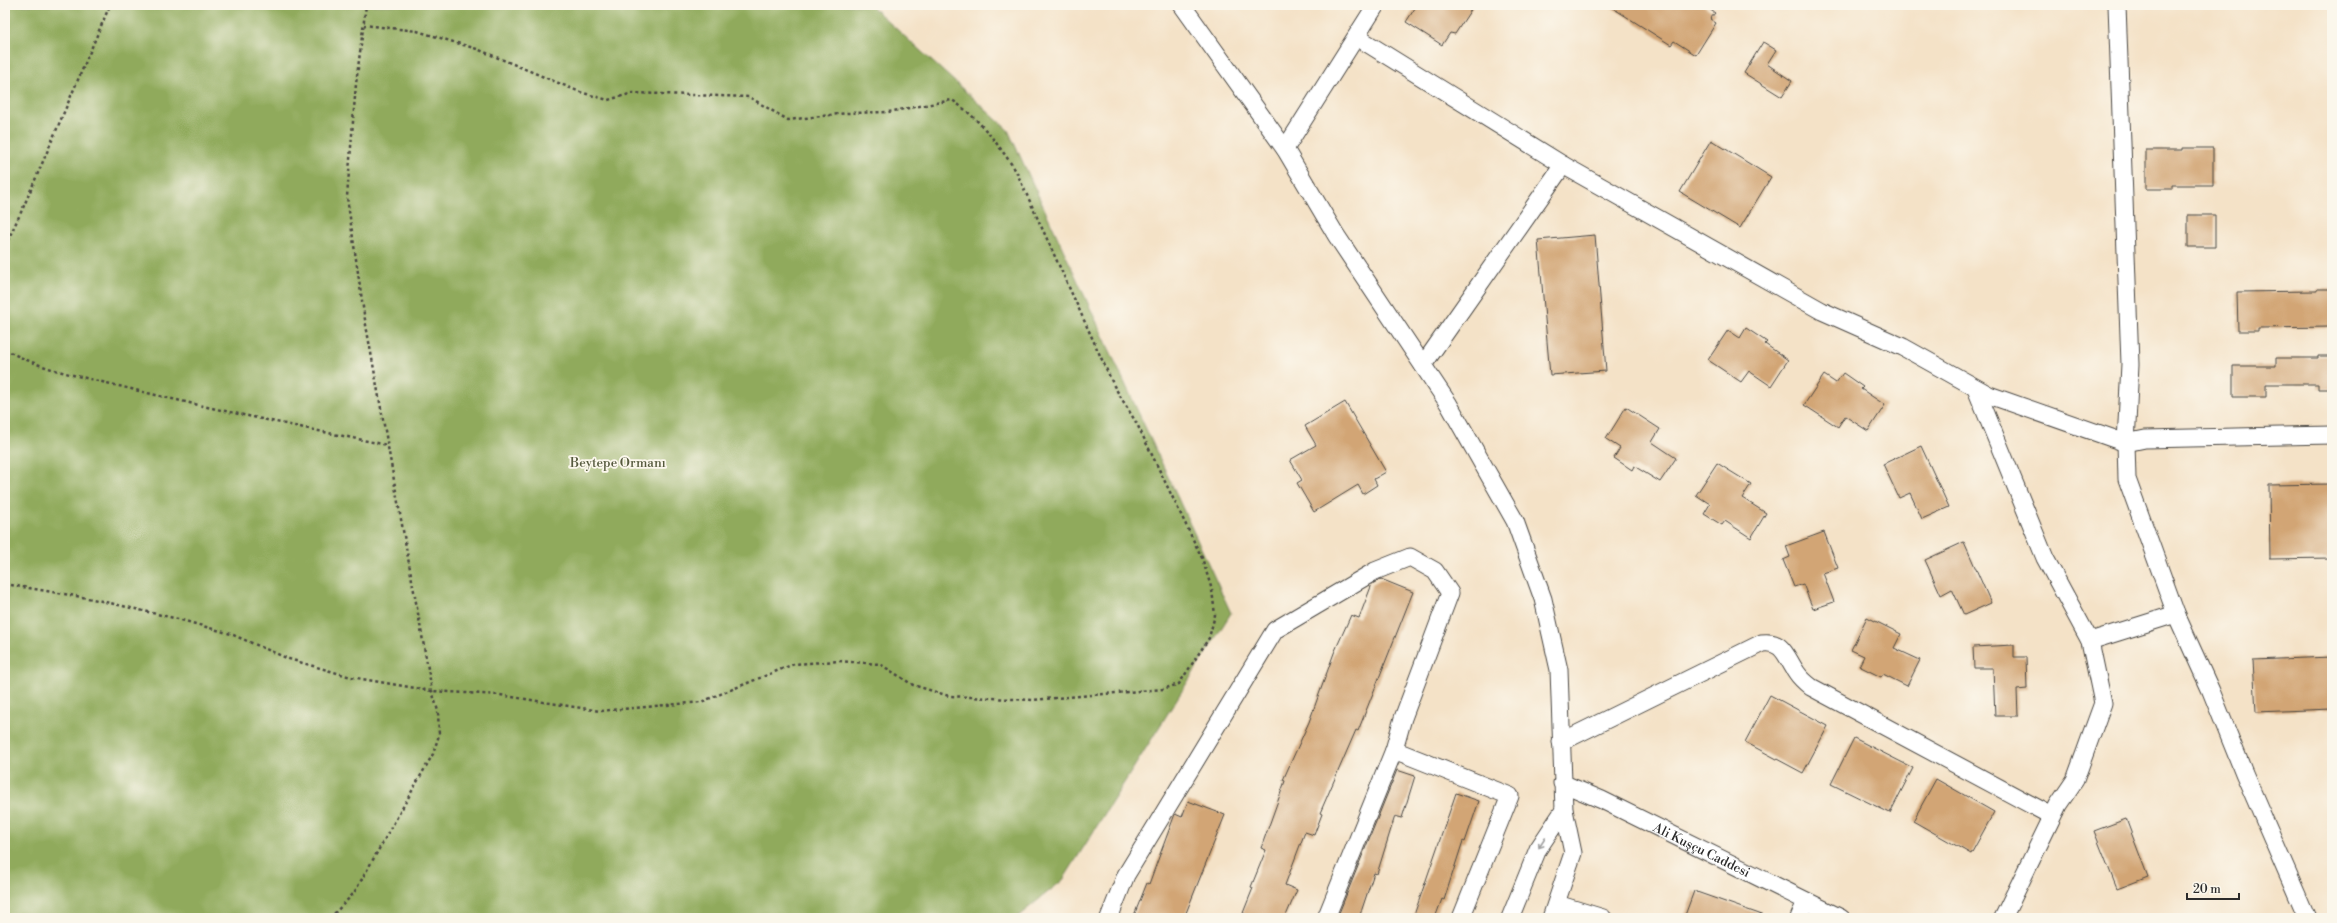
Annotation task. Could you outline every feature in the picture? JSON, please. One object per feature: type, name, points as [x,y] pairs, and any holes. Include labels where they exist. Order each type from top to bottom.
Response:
[{"type":"street","points":[[1285,149],[1376,5]]},
{"type":"street","points":[[2117,5],[2130,364],[2126,444],[2127,479],[2176,614],[2211,691],[2307,918]]},
{"type":"street","points":[[1186,7],[1285,149],[1336,235],[1448,403],[1514,521],[1541,592],[1559,670],[1564,810],[1573,853],[1554,911],[1603,918]]},
{"type":"street","points":[[1357,37],[1563,165],[1822,310],[1902,348],[1976,389],[2126,444],[2145,439],[2332,435]]},
{"type":"street","points":[[1423,365],[1563,165]]},
{"type":"street","points":[[1976,389],[2045,558],[2090,641],[2103,703],[2075,780],[2052,816],[2003,918]]},
{"type":"street","points":[[1109,918],[1126,875],[1275,630],[1375,571],[1410,557],[1435,571],[1450,593],[1403,718],[1394,750],[1326,918]]},
{"type":"street","points":[[2090,641],[2176,614]]},
{"type":"street","points":[[1561,742],[1762,643],[1771,641],[1782,648],[1798,675],[1811,687],[2052,816]]},
{"type":"street","points":[[1394,750],[1510,796],[1461,918]]},
{"type":"street","name":"Ali Kuşçu Caddesi","points":[[1562,783],[1602,800],[1841,918]]},
{"type":"street","points":[[1510,918],[1538,849],[1564,810]]},
{"type":"street","points":[[1799,918],[1806,901]]},
{"type":"path","points":[[5,246],[23,208],[110,5]]},
{"type":"path","points":[[330,918],[354,893],[433,754],[439,735],[438,710],[432,691],[387,445],[364,314],[347,197],[356,84],[366,5]]},
{"type":"path","points":[[5,584],[93,599],[178,619],[231,634],[289,659],[352,677],[432,691],[500,695],[600,711],[651,708],[701,702],[794,664],[839,661],[880,664],[913,685],[949,696],[1033,700],[1163,689],[1179,684],[1193,665],[1209,638],[1215,615],[1212,590],[1202,558],[1137,424],[1114,386],[1016,171],[995,140],[966,109],[952,100],[888,112],[847,113],[788,120],[749,97],[633,93],[608,100],[580,92],[477,49],[417,31],[364,25]]},
{"type":"path","points":[[5,349],[18,356],[59,370],[104,382],[268,421],[387,445]]},
{"type":"green space","name":"Beytepe Ormanı","points":[[5,5],[870,5],[1008,130],[1231,613],[1063,880],[1016,918],[5,918]]},
{"type":"building","points":[[1417,5],[1474,5],[1455,34],[1450,33],[1442,45],[1406,22]]},
{"type":"building","points":[[1608,5],[1703,5],[1715,13],[1710,19],[1716,23],[1696,55],[1674,41],[1671,45]]},
{"type":"building","points":[[1763,42],[1776,50],[1767,64],[1792,81],[1782,97],[1744,73]]},
{"type":"building","points":[[1711,140],[1771,177],[1740,228],[1680,192]]},
{"type":"building","points":[[2182,148],[2213,148],[2213,185],[2172,185],[2172,189],[2146,189],[2146,150],[2182,150]]},
{"type":"building","points":[[2188,215],[2215,215],[2215,247],[2188,247]]},
{"type":"building","points":[[1595,235],[1606,371],[1550,375],[1538,240]]},
{"type":"building","points":[[2317,289],[2332,289],[2332,327],[2258,328],[2258,331],[2238,331],[2237,292],[2317,291]]},
{"type":"building","points":[[1746,328],[1767,342],[1765,344],[1788,360],[1771,386],[1749,371],[1741,382],[1708,360],[1728,330],[1740,338]]},
{"type":"building","points":[[2318,356],[2332,356],[2332,389],[2318,389],[2318,384],[2266,384],[2266,397],[2233,397],[2233,366],[2276,366],[2276,358],[2318,358]]},
{"type":"building","points":[[1843,373],[1863,387],[1861,389],[1885,405],[1868,431],[1845,416],[1838,427],[1804,405],[1824,375],[1836,383]]},
{"type":"building","points":[[1345,402],[1386,472],[1374,479],[1377,485],[1363,494],[1358,485],[1314,512],[1297,483],[1302,480],[1290,460],[1316,445],[1305,426]]},
{"type":"building","points":[[1626,407],[1660,429],[1652,442],[1676,458],[1660,482],[1634,466],[1632,470],[1614,458],[1620,448],[1606,439]]},
{"type":"building","points":[[1921,446],[1949,507],[1922,519],[1910,493],[1899,498],[1883,464]]},
{"type":"building","points":[[1717,463],[1751,484],[1742,498],[1766,513],[1751,538],[1725,521],[1722,525],[1704,514],[1710,504],[1696,495]]},
{"type":"building","points":[[2331,484],[2332,558],[2270,559],[2269,485]]},
{"type":"building","points":[[1824,532],[1838,568],[1823,573],[1834,602],[1813,609],[1803,584],[1794,587],[1783,560],[1790,557],[1786,546]]},
{"type":"building","points":[[1964,542],[1991,603],[1964,615],[1952,589],[1941,595],[1925,560]]},
{"type":"building","points":[[1381,579],[1413,592],[1358,731],[1356,730],[1320,813],[1322,814],[1314,835],[1305,832],[1285,885],[1297,890],[1285,918],[1243,918],[1245,914],[1243,913],[1253,888],[1251,887],[1266,850],[1261,848],[1285,781],[1283,780],[1309,722],[1334,653],[1351,615],[1359,618],[1372,584]]},
{"type":"building","points":[[1867,617],[1901,634],[1894,648],[1920,660],[1907,686],[1883,674],[1881,677],[1859,666],[1864,656],[1851,650]]},
{"type":"building","points":[[2014,645],[2014,657],[2026,657],[2027,689],[2017,690],[2018,716],[1995,716],[1993,668],[1974,668],[1973,647]]},
{"type":"building","points":[[2332,657],[2332,709],[2256,712],[2253,660]]},
{"type":"building","points":[[1770,695],[1828,726],[1803,773],[1745,742]]},
{"type":"building","points":[[1854,738],[1913,768],[1890,813],[1831,784]]},
{"type":"building","points":[[1397,770],[1415,776],[1402,818],[1395,816],[1377,874],[1374,873],[1359,918],[1337,918]]},
{"type":"building","points":[[1936,779],[1994,812],[1971,854],[1913,821]]},
{"type":"building","points":[[1456,793],[1479,801],[1465,842],[1463,841],[1444,900],[1442,899],[1435,918],[1413,918]]},
{"type":"building","points":[[1188,801],[1225,815],[1184,918],[1133,918],[1147,883],[1149,884],[1175,814],[1182,817]]},
{"type":"building","points":[[2126,819],[2148,877],[2117,889],[2094,831]]},
{"type":"building","points":[[1694,891],[1765,916],[1764,918],[1684,918]]}]
